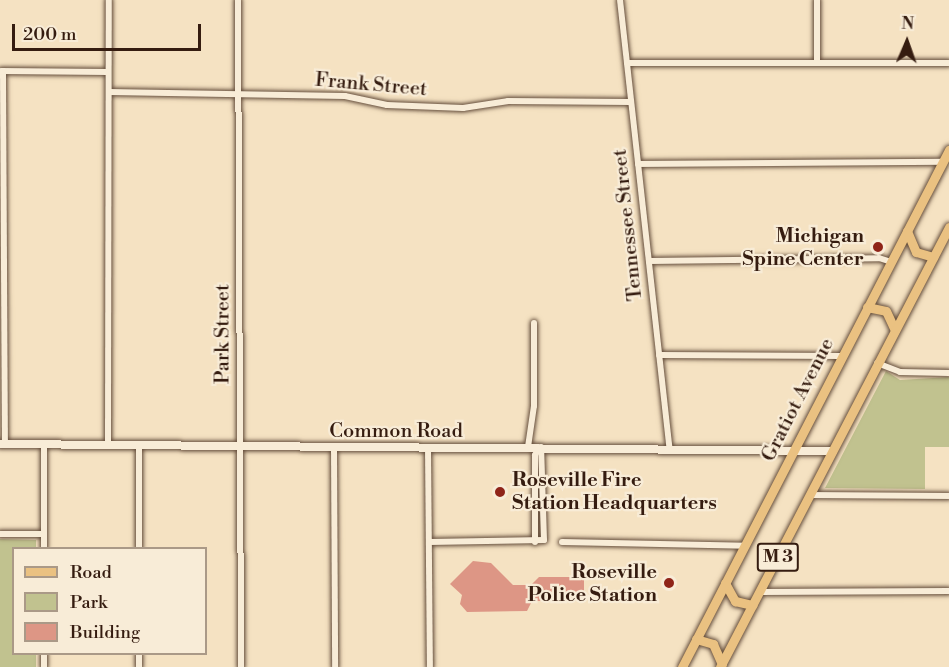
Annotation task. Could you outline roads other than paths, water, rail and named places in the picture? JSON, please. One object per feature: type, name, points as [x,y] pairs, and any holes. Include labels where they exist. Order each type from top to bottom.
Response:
[{"type":"main road","name":"Gratiot Avenue","points":[[682,667],[746,546],[793,448],[949,150]]},
{"type":"main road","name":"M 3","points":[[721,665],[949,227]]},
{"type":"main road","points":[[907,231],[916,252],[933,257]]},
{"type":"main road","points":[[867,307],[886,311],[895,330]]},
{"type":"main road","points":[[725,583],[735,601],[753,605]]},
{"type":"main road","points":[[696,639],[713,644],[721,665]]},
{"type":"street","points":[[108,444],[109,0]]},
{"type":"street","name":"Park Street","points":[[238,0],[241,667]]},
{"type":"street","name":"Tennessee Street","points":[[620,0],[669,447]]},
{"type":"street","points":[[817,0],[817,63]]},
{"type":"street","points":[[627,63],[949,63]]},
{"type":"street","points":[[3,444],[2,71],[108,72]]},
{"type":"street","name":"Frank Street","points":[[109,92],[345,96],[387,105],[463,108],[508,101],[631,102]]},
{"type":"street","points":[[638,164],[943,162]]},
{"type":"street","points":[[649,261],[879,258],[891,262]]},
{"type":"street","points":[[528,447],[534,406],[534,323]]},
{"type":"street","points":[[658,355],[841,356]]},
{"type":"street","points":[[878,363],[900,372],[949,373]]},
{"type":"street","name":"Common Road","points":[[3,444],[428,448],[793,448],[833,451]]},
{"type":"street","points":[[44,444],[44,547]]},
{"type":"street","points":[[139,445],[139,547]]},
{"type":"street","points":[[334,447],[335,667]]},
{"type":"street","points":[[429,542],[535,542],[534,456],[541,447]]},
{"type":"street","points":[[428,448],[430,667]]},
{"type":"street","points":[[810,495],[949,496]]},
{"type":"street","points":[[0,534],[44,534]]},
{"type":"street","points":[[562,542],[746,546]]},
{"type":"street","points":[[760,592],[949,591]]},
{"type":"place","name":"Michigan Spine Center","points":[[878,247]]},
{"type":"place","name":"Roseville Fire Station Headquarters","points":[[500,492]]},
{"type":"place","name":"Roseville Police Station","points":[[669,583]]}]
